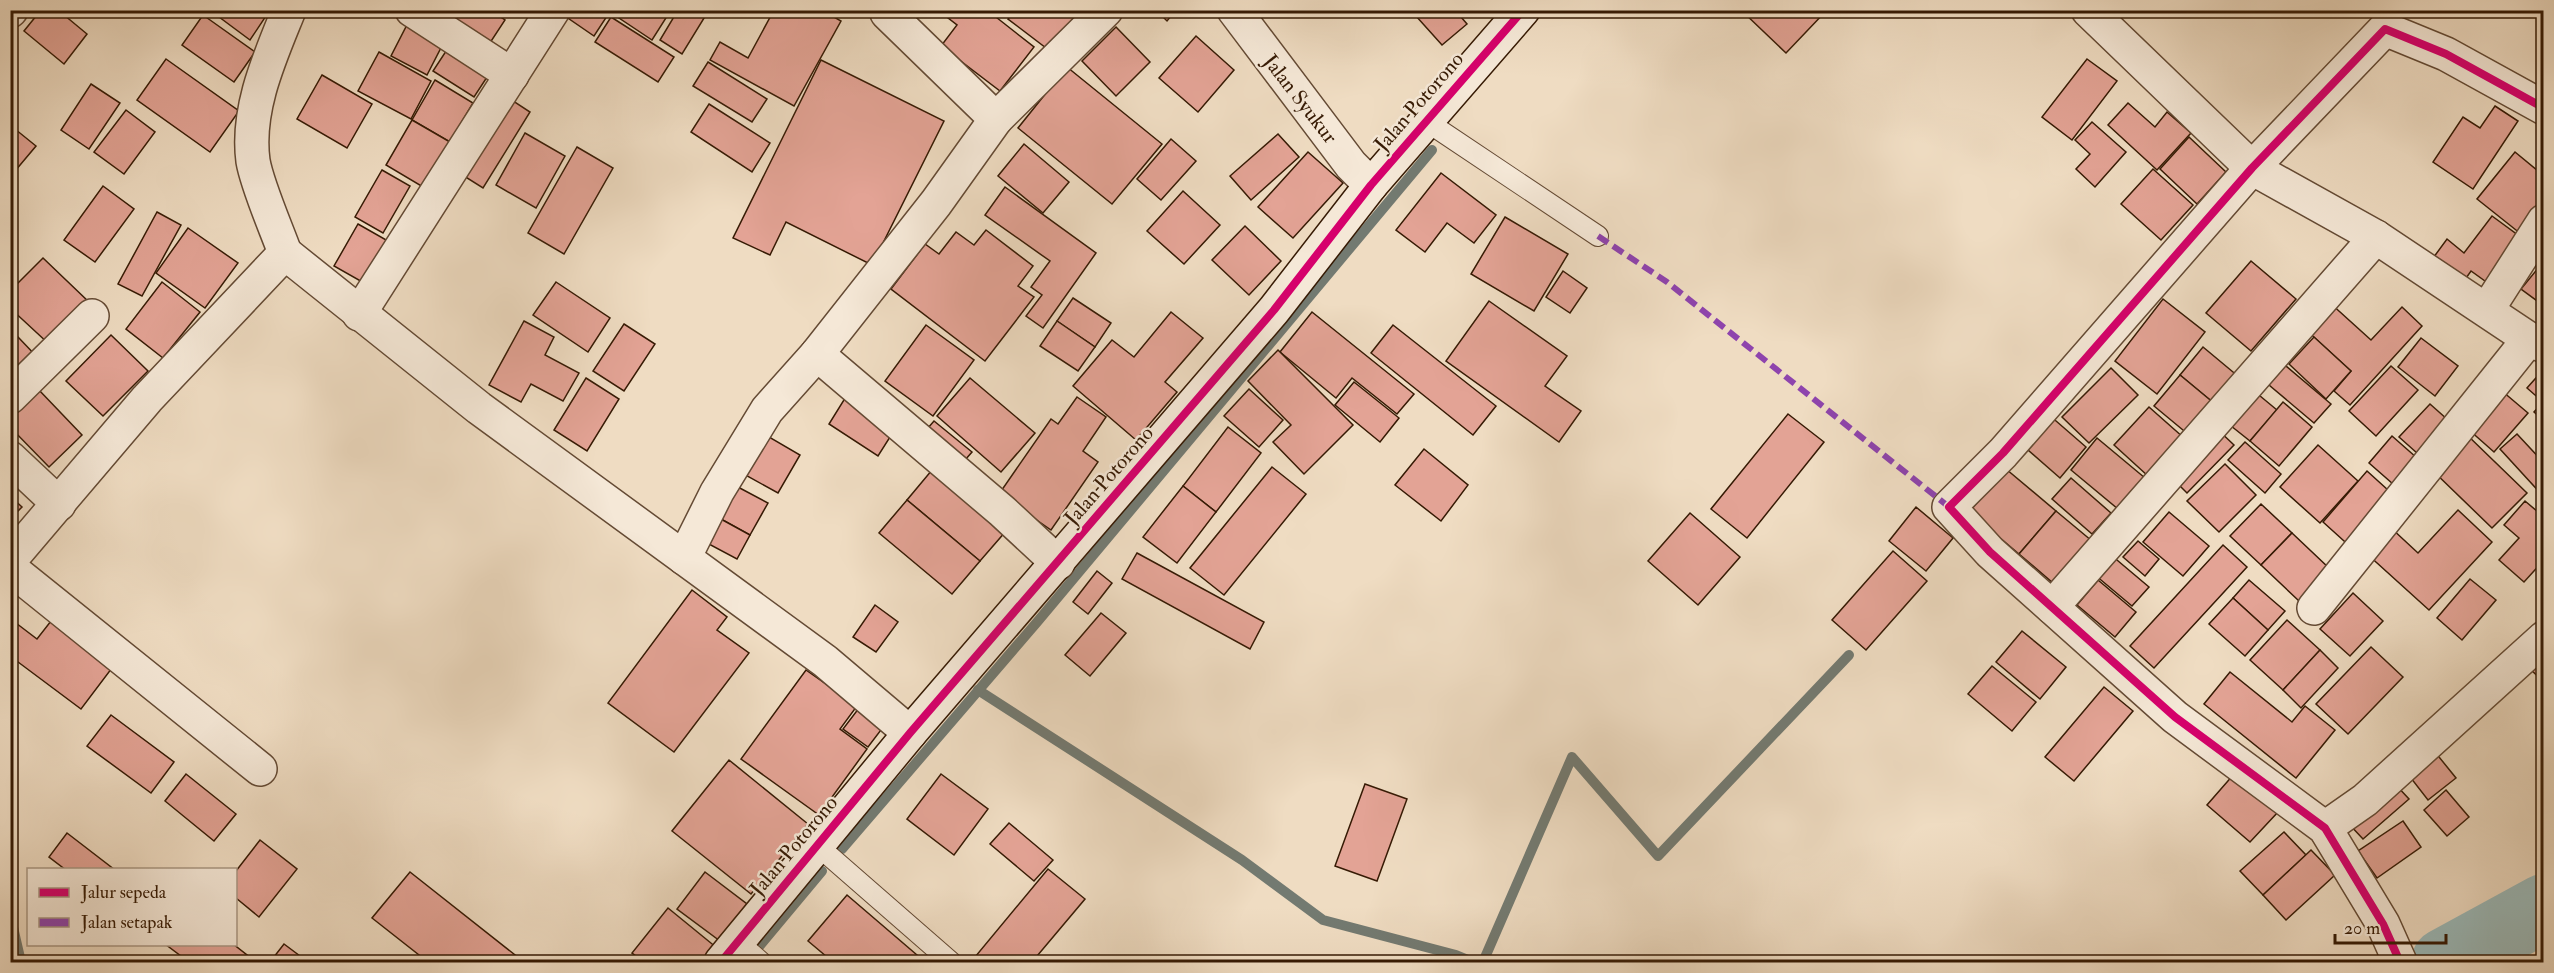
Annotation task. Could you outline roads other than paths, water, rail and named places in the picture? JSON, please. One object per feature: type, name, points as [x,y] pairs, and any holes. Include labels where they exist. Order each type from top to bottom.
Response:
[{"type":"street","points":[[289,10],[270,58],[254,112],[253,162],[285,253],[479,408],[825,661],[910,733]]},
{"type":"street","points":[[412,10],[512,75]]},
{"type":"street","points":[[359,314],[553,10]]},
{"type":"street","points":[[684,558],[717,492],[767,410],[816,354],[936,203],[996,118],[1106,10]]},
{"type":"street","name":"Jalan Syukur","points":[[1234,10],[1351,165],[1371,184]]},
{"type":"street","name":"Jalan Potorono","points":[[740,956],[818,846],[910,733],[1274,310],[1371,184],[1522,10]]},
{"type":"street","points":[[2088,10],[2252,168],[2376,237],[2536,343],[2314,608]]},
{"type":"street","points":[[887,11],[996,118]]},
{"type":"street","points":[[2395,950],[2325,828],[2175,717],[1990,552],[1949,507],[2002,453],[2252,168],[2385,29],[2446,54],[2544,108]]},
{"type":"street","points":[[2487,310],[2544,221]]},
{"type":"street","points":[[2052,607],[2376,237]]},
{"type":"street","points":[[10,560],[147,399],[285,253]]},
{"type":"street","points":[[10,397],[92,316]]},
{"type":"street","points":[[816,354],[1002,511],[1058,563]]},
{"type":"street","points":[[10,458],[58,504]]},
{"type":"street","points":[[10,568],[260,769]]},
{"type":"street","points":[[2325,828],[2365,800],[2544,638]]},
{"type":"lane","points":[[1426,121],[1598,236]]},
{"type":"lane","points":[[818,846],[951,963]]},
{"type":"waterway","points":[[842,849],[1038,621],[1432,150]]},
{"type":"waterway","points":[[1483,962],[1572,757],[1658,856],[1849,655]]},
{"type":"waterway","points":[[978,690],[1242,860],[1323,920],[1456,955],[1473,962]]},
{"type":"waterway","points":[[757,949],[822,871]]},
{"type":"waterway","points":[[2445,962],[2544,908]]},
{"type":"waterway","points":[[10,914],[21,962]]}]
